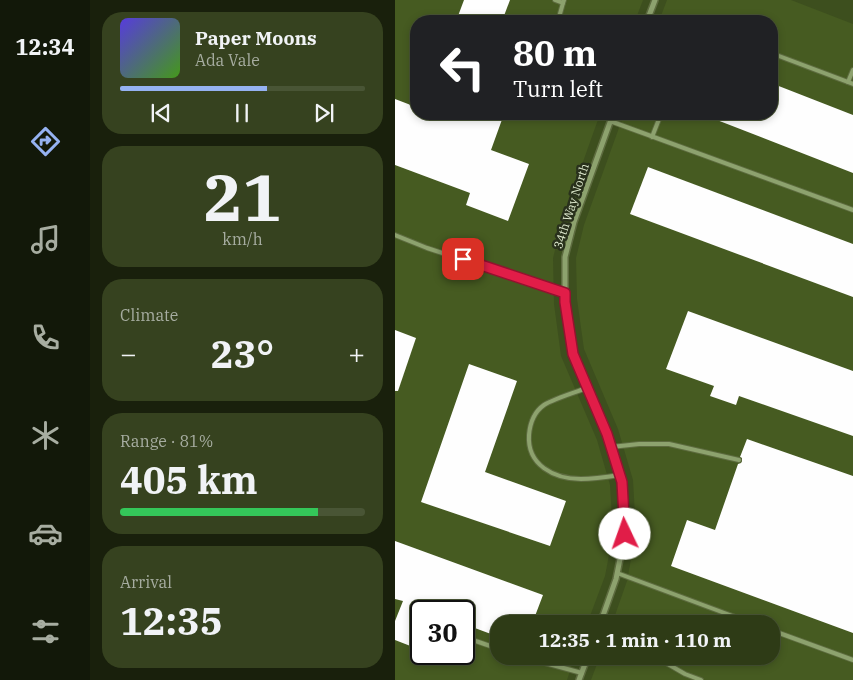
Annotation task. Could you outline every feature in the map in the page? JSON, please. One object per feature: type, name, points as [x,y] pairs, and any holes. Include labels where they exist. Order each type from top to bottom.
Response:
[{"type":"street","points":[[649,15],[655,0]]},
{"type":"street","name":"34th Way North","points":[[602,615],[617,573],[625,534],[622,482],[607,434],[573,354],[565,302],[565,257],[572,230],[610,121]]},
{"type":"street","points":[[579,680],[584,665]]},
{"type":"lane","points":[[555,0],[563,1],[560,15]]},
{"type":"lane","points":[[778,56],[851,83],[853,70]]},
{"type":"lane","points":[[652,137],[659,120]]},
{"type":"lane","points":[[610,121],[853,210]]},
{"type":"lane","points":[[395,235],[427,248],[565,293]]},
{"type":"lane","points":[[587,388],[545,404],[535,412],[530,424],[531,451],[536,462],[548,471],[565,477],[581,479],[620,475]]},
{"type":"lane","points":[[611,447],[639,444],[669,444],[739,460]]},
{"type":"lane","points":[[617,573],[730,615]]},
{"type":"lane","points":[[780,633],[853,660]]},
{"type":"lane","points":[[475,641],[490,646]]},
{"type":"lane","points":[[552,665],[581,673]]},
{"type":"lane","points":[[670,665],[701,680]]},
{"type":"shaded area","points":[[395,0],[643,0],[637,15],[410,15],[410,120],[598,120],[563,218],[553,258],[554,304],[561,356],[597,440],[610,485],[613,534],[605,576],[590,615],[490,615],[490,665],[572,665],[567,680],[395,680]]},
{"type":"shaded area","points":[[667,0],[791,0],[853,24],[853,680],[591,680],[597,665],[780,665],[780,615],[615,615],[627,581],[636,532],[633,480],[618,429],[584,349],[577,299],[576,258],[584,225],[622,120],[778,120],[778,15],[661,15]]},
{"type":"building","points":[[464,0],[510,0],[504,15],[458,15]]},
{"type":"building","points":[[778,86],[853,115],[853,173],[717,120],[778,120]]},
{"type":"building","points":[[395,99],[410,105],[410,120],[502,120],[491,150],[529,164],[508,221],[466,205],[470,193],[395,165]]},
{"type":"building","points":[[648,167],[853,244],[853,297],[630,214]]},
{"type":"building","points":[[688,311],[853,371],[853,436],[739,396],[736,405],[710,396],[714,386],[666,369]]},
{"type":"building","points":[[395,330],[416,338],[398,391],[395,391]]},
{"type":"building","points":[[469,364],[517,381],[485,472],[566,501],[550,546],[421,502]]},
{"type":"building","points":[[747,439],[853,476],[853,633],[671,566],[687,520],[715,530],[738,464],[742,461],[740,457]]},
{"type":"building","points":[[395,541],[543,595],[535,615],[490,615],[490,634],[475,628],[475,600],[410,600],[410,646],[395,640],[395,621],[403,601],[395,599]]},
{"type":"route","points":[[463,259],[565,293],[573,354],[607,434],[622,482],[625,534]]}]
